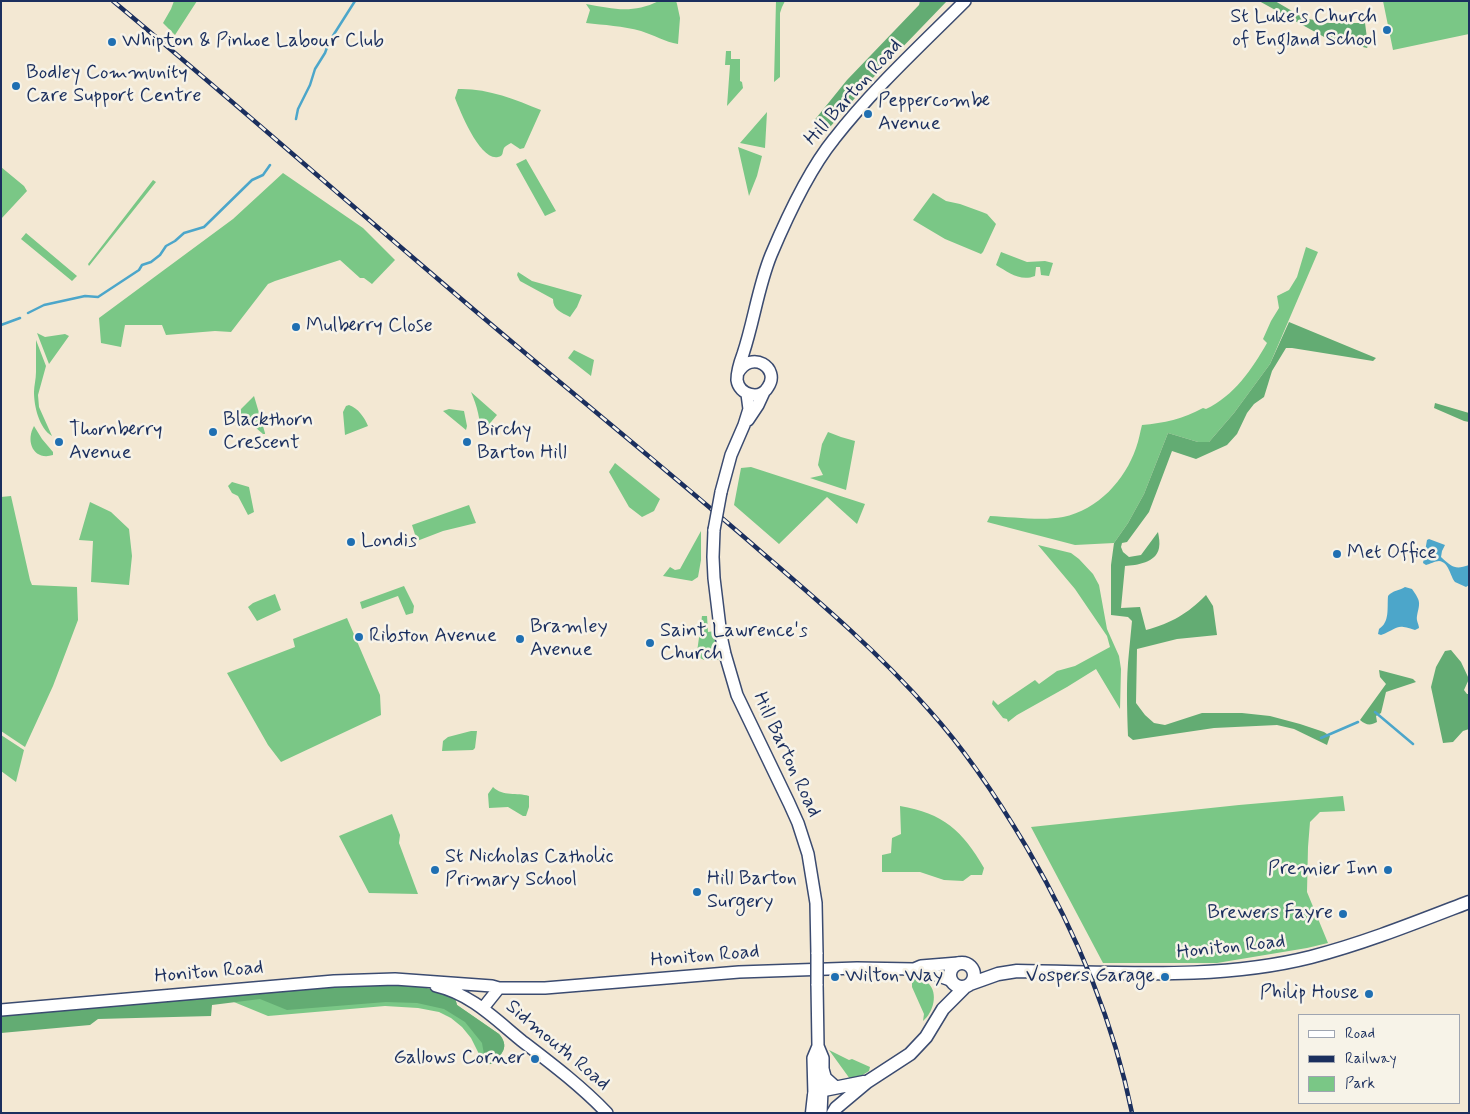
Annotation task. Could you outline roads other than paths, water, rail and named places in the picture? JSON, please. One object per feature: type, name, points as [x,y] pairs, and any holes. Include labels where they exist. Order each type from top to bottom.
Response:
[{"type":"main road","name":"Hill Barton Road","points":[[738,373],[750,334],[761,282],[771,255],[815,166],[833,139],[868,99],[965,1]]},
{"type":"main road","name":"Hill Barton Road","points":[[750,334],[752,352],[756,362]]},
{"type":"main road","points":[[756,362],[767,367],[771,374],[771,383],[764,392],[756,395],[747,394],[739,385],[738,373],[745,364],[756,362]]},
{"type":"main road","name":"Hill Barton Road","points":[[744,425],[758,405],[764,392]]},
{"type":"main road","name":"Hill Barton Road","points":[[747,394],[749,409],[731,455],[721,492],[714,530],[714,578],[725,654],[737,695],[798,823],[808,854],[816,903],[818,1046],[823,1058],[823,1071]]},
{"type":"main road","name":"Honiton Road","points":[[967,986],[998,974],[1017,971],[1199,973],[1273,964],[1312,957],[1368,940],[1469,902]]},
{"type":"main road","points":[[833,1113],[836,1108],[867,1082],[910,1054],[926,1037],[944,1009],[967,986],[974,975],[968,965],[958,963],[951,970],[951,981],[944,1009]]},
{"type":"main road","name":"Honiton Road","points":[[1,1010],[334,981],[379,979],[465,983],[499,988],[545,988],[739,972],[914,968],[958,963]]},
{"type":"main road","name":"Honiton Road","points":[[972,969],[997,967],[1017,971]]},
{"type":"main road","name":"Honiton Road","points":[[914,968],[951,981]]},
{"type":"main road","name":"Honiton Road","points":[[420,981],[449,989],[483,1008]]},
{"type":"main road","points":[[951,981],[956,986],[967,986]]},
{"type":"main road","points":[[483,1008],[499,988]]},
{"type":"main road","name":"Sidmouth Road","points":[[483,1008],[576,1083],[607,1113]]},
{"type":"main road","name":"Hill Barton Road","points":[[818,1046],[813,1058],[823,1091],[821,1113]]},
{"type":"main road","points":[[823,1071],[825,1078],[823,1091],[867,1082]]},
{"type":"main road","name":"Hill Barton Road","points":[[812,1113],[823,1091]]},
{"type":"water","points":[[1427,540],[1445,545],[1441,557],[1451,565],[1460,567],[1469,565],[1469,585],[1466,587],[1455,582],[1442,562],[1437,561],[1426,565],[1423,563]]},
{"type":"water","points":[[1405,587],[1412,589],[1418,600],[1417,618],[1419,628],[1415,630],[1397,627],[1381,635],[1378,634],[1379,629],[1385,623],[1388,610],[1388,596]]},
{"type":"waterway","points":[[296,119],[298,109],[310,85],[315,69],[325,53],[329,42],[355,1]]},
{"type":"waterway","points":[[28,313],[44,305],[85,296],[98,297],[139,270],[142,265],[151,262],[160,255],[166,246],[184,233],[204,227],[252,180],[263,175],[270,165]]},
{"type":"waterway","points":[[1,325],[20,318]]},
{"type":"waterway","points":[[1375,712],[1413,744]]},
{"type":"waterway","points":[[1321,738],[1358,722]]},
{"type":"railway","points":[[113,1],[809,593],[910,689],[943,726],[981,776],[1045,879],[1076,943],[1103,1009],[1124,1078],[1132,1113]]},
{"type":"place","name":"St Luke's Church of England School","points":[[1387,30]]},
{"type":"place","name":"Whipton & Pinhoe Labour Club","points":[[112,42]]},
{"type":"place","name":"Bodley Community Care Support Centre","points":[[16,86]]},
{"type":"place","name":"Peppercombe Avenue","points":[[868,114]]},
{"type":"place","name":"Mulberry Close","points":[[296,327]]},
{"type":"place","name":"Blackthorn Crescent","points":[[213,432]]},
{"type":"place","name":"Thornberry Avenue","points":[[59,442]]},
{"type":"place","name":"Birchy Barton Hill","points":[[467,442]]},
{"type":"place","name":"Londis","points":[[351,542]]},
{"type":"place","name":"Met Office","points":[[1337,554]]},
{"type":"place","name":"Ribston Avenue","points":[[359,637]]},
{"type":"place","name":"Bramley Avenue","points":[[520,639]]},
{"type":"place","name":"Saint Lawrence's Church","points":[[650,643]]},
{"type":"place","name":"St Nicholas Catholic Primary School","points":[[435,870]]},
{"type":"place","name":"Premier Inn","points":[[1388,870]]},
{"type":"place","name":"Hill Barton Surgery","points":[[697,892]]},
{"type":"place","name":"Brewers Fayre","points":[[1343,914]]},
{"type":"place","name":"Wilton Way","points":[[835,977]]},
{"type":"place","name":"Vospers Garage","points":[[1165,977]]},
{"type":"place","name":"Philip House","points":[[1369,994]]},
{"type":"place","name":"Gallows Corner","points":[[535,1059]]}]
